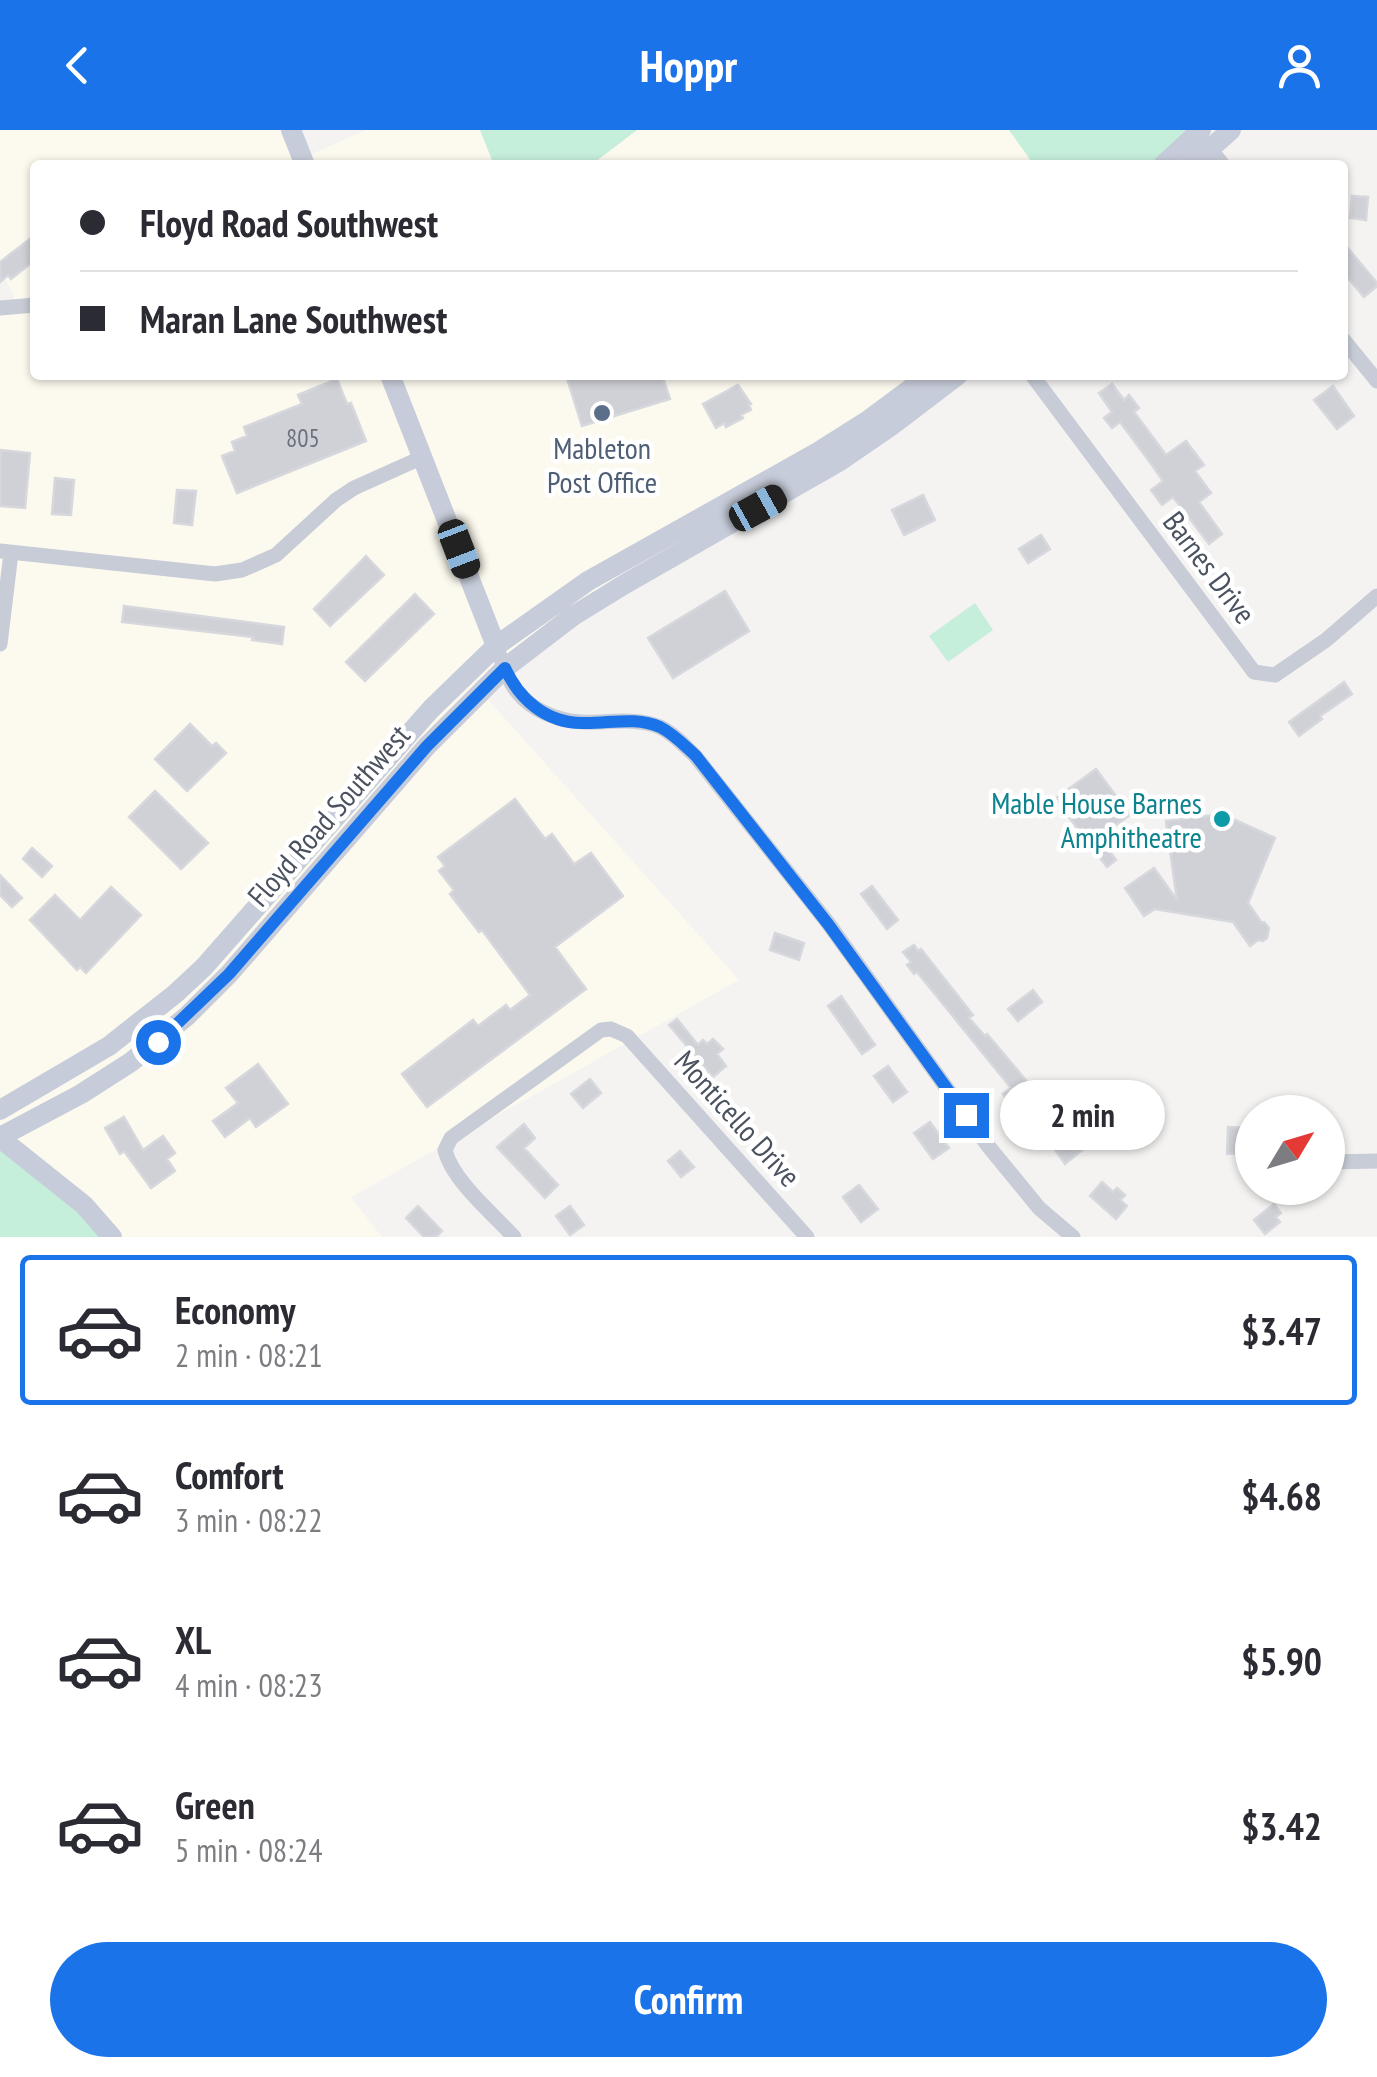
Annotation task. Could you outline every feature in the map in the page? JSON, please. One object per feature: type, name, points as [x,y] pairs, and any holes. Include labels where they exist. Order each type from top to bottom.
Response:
[{"type":"main road","points":[[291,130],[304,160]]},
{"type":"main road","points":[[1174,160],[1231,130]]},
{"type":"main road","points":[[392,380],[496,646]]},
{"type":"main road","name":"Floyd Road Southwest","points":[[0,1110],[100,1052],[204,968],[431,708],[496,646],[588,581],[818,452],[922,380]]},
{"type":"main road","name":"Floyd Road Southwest","points":[[0,1138],[81,1094],[130,1062],[187,1016],[282,916],[427,746],[505,668],[573,616],[624,584],[842,460],[951,380]]},
{"type":"main road","points":[[0,1138],[84,1205],[112,1237]]},
{"type":"street","points":[[0,308],[30,305]]},
{"type":"street","points":[[1348,346],[1377,382]]},
{"type":"street","name":"Barnes Drive","points":[[1036,380],[1254,672],[1275,674],[1326,640],[1377,596]]},
{"type":"street","points":[[0,644],[6,552],[214,574],[242,570],[276,555],[354,488],[423,457]]},
{"type":"street","points":[[496,646],[514,687],[557,719],[580,724],[637,721],[659,727],[696,756],[828,924],[990,1146],[1039,1208],[1073,1237]]},
{"type":"street","name":"Monticello Drive","points":[[514,1237],[462,1181],[448,1162],[445,1150],[451,1138],[601,1030],[610,1029],[628,1036],[807,1237]]},
{"type":"street","points":[[1345,1161],[1377,1160]]},
{"type":"shaded area","points":[[0,130],[286,130],[301,159],[366,130],[480,130],[492,160],[30,160],[30,380],[941,380],[507,658],[474,684],[739,980],[351,1197],[382,1237],[100,1237],[0,1140],[0,307],[15,297],[0,269]]},
{"type":"shaded area","points":[[637,130],[1009,130],[1030,160],[598,160]]},
{"type":"green space","points":[[480,130],[637,130],[598,160],[492,160]]},
{"type":"green space","points":[[1009,130],[1191,130],[1200,160],[1030,160]]},
{"type":"green space","points":[[975,603],[993,630],[948,662],[929,636]]},
{"type":"green space","points":[[0,1140],[41,1167],[100,1237],[0,1237]]},
{"type":"building","points":[[1352,196],[1368,197],[1366,220],[1350,218]]},
{"type":"building","points":[[30,239],[30,264],[11,279],[8,275],[0,282],[0,262]]},
{"type":"building","points":[[1348,248],[1377,283],[1364,297],[1348,278]]},
{"type":"building","points":[[337,380],[366,441],[237,493],[222,456],[235,451],[232,442],[247,436],[244,427],[302,404],[298,395]]},
{"type":"building","name":"Mableton Post Office","points":[[568,380],[664,380],[670,399],[582,426]]},
{"type":"building","points":[[1112,384],[1124,400],[1129,395],[1139,408],[1134,412],[1166,455],[1186,441],[1204,465],[1195,471],[1211,493],[1199,502],[1222,534],[1209,544],[1173,497],[1162,505],[1151,490],[1163,481],[1120,422],[1112,428],[1104,418],[1112,412],[1099,393]]},
{"type":"building","points":[[738,385],[751,410],[726,427],[724,423],[716,428],[703,404]]},
{"type":"building","points":[[1333,386],[1354,416],[1337,429],[1314,400]]},
{"type":"building","points":[[0,450],[30,453],[25,508],[0,506]]},
{"type":"building","points":[[55,478],[74,480],[71,515],[52,514]]},
{"type":"building","points":[[177,490],[196,491],[192,525],[174,523]]},
{"type":"building","points":[[923,495],[935,520],[904,535],[892,510]]},
{"type":"building","points":[[1041,535],[1050,549],[1028,563],[1019,549]]},
{"type":"building","points":[[366,556],[384,575],[330,626],[314,609]]},
{"type":"building","points":[[725,591],[749,631],[673,678],[648,638]]},
{"type":"building","points":[[415,594],[434,614],[365,681],[346,662]]},
{"type":"building","points":[[124,606],[284,627],[282,644],[122,622]]},
{"type":"building","points":[[1344,682],[1352,694],[1299,736],[1289,722]]},
{"type":"building","points":[[190,724],[212,746],[216,743],[226,753],[187,791],[155,759]]},
{"type":"building","points":[[1096,769],[1130,815],[1099,837],[1116,860],[1107,867],[1055,799]]},
{"type":"building","points":[[155,791],[208,843],[181,869],[129,817]]},
{"type":"building","points":[[515,799],[545,839],[552,834],[574,864],[591,853],[623,896],[555,947],[586,989],[427,1107],[402,1074],[473,1020],[478,1026],[506,1005],[510,1010],[530,995],[450,894],[454,890],[439,871],[445,866],[438,857]]},
{"type":"building","points":[[1222,814],[1275,838],[1248,903],[1269,928],[1267,938],[1250,946],[1233,922],[1155,909],[1144,916],[1125,888],[1154,868],[1177,900],[1166,821]]},
{"type":"building","points":[[32,848],[52,866],[42,877],[23,859]]},
{"type":"building","points":[[0,875],[22,898],[12,907],[0,895]]},
{"type":"building","points":[[872,886],[898,920],[887,929],[861,894]]},
{"type":"building","points":[[111,887],[141,915],[86,973],[80,967],[77,970],[30,920],[55,895],[80,920]]},
{"type":"building","points":[[775,933],[804,943],[799,960],[770,950]]},
{"type":"building","points":[[914,945],[973,1015],[969,1018],[1047,1105],[1032,1116],[1017,1097],[1010,1103],[1003,1094],[1011,1088],[917,972],[914,974],[907,965],[911,962],[903,952]]},
{"type":"building","points":[[1033,990],[1042,1002],[1018,1021],[1008,1009]]},
{"type":"building","points":[[841,996],[875,1045],[862,1054],[828,1006]]},
{"type":"building","points":[[677,1019],[698,1045],[713,1039],[723,1049],[717,1054],[726,1066],[713,1077],[669,1025]]},
{"type":"building","points":[[258,1064],[288,1104],[256,1127],[250,1118],[225,1137],[213,1121],[238,1103],[226,1088]]},
{"type":"building","points":[[888,1066],[907,1092],[893,1102],[874,1076]]},
{"type":"building","points":[[590,1079],[601,1093],[583,1108],[571,1094]]},
{"type":"building","points":[[124,1117],[143,1150],[163,1136],[175,1153],[167,1159],[175,1171],[151,1188],[124,1151],[120,1154],[105,1128]]},
{"type":"building","points":[[1091,1119],[1102,1134],[1065,1164],[1046,1137],[1060,1127],[1067,1137]]},
{"type":"building","points":[[930,1122],[949,1148],[933,1159],[914,1133]]},
{"type":"building","points":[[524,1124],[535,1138],[524,1148],[558,1185],[545,1198],[497,1147]]},
{"type":"building","points":[[1228,1127],[1235,1127],[1235,1154],[1227,1154]]},
{"type":"building","points":[[680,1151],[694,1167],[681,1177],[668,1161]]},
{"type":"building","points":[[1102,1182],[1113,1192],[1117,1188],[1125,1195],[1120,1200],[1127,1206],[1116,1219],[1090,1196]]},
{"type":"building","points":[[859,1185],[878,1209],[861,1222],[843,1197]]},
{"type":"building","points":[[1273,1205],[1281,1213],[1276,1217],[1280,1222],[1265,1234],[1254,1220]]},
{"type":"building","points":[[418,1206],[442,1231],[436,1237],[424,1237],[406,1218]]},
{"type":"building","points":[[570,1206],[584,1225],[570,1235],[556,1216]]},
{"type":"place","name":"Mableton Post Office","points":[[602,413]]},
{"type":"place","name":"Mable House Barnes Amphitheatre","points":[[1222,819]]},
{"type":"route","points":[[158,1042],[229,974],[427,746],[505,668],[524,698],[557,719],[580,724],[637,721],[659,727],[696,756],[828,924],[966,1115]]}]
